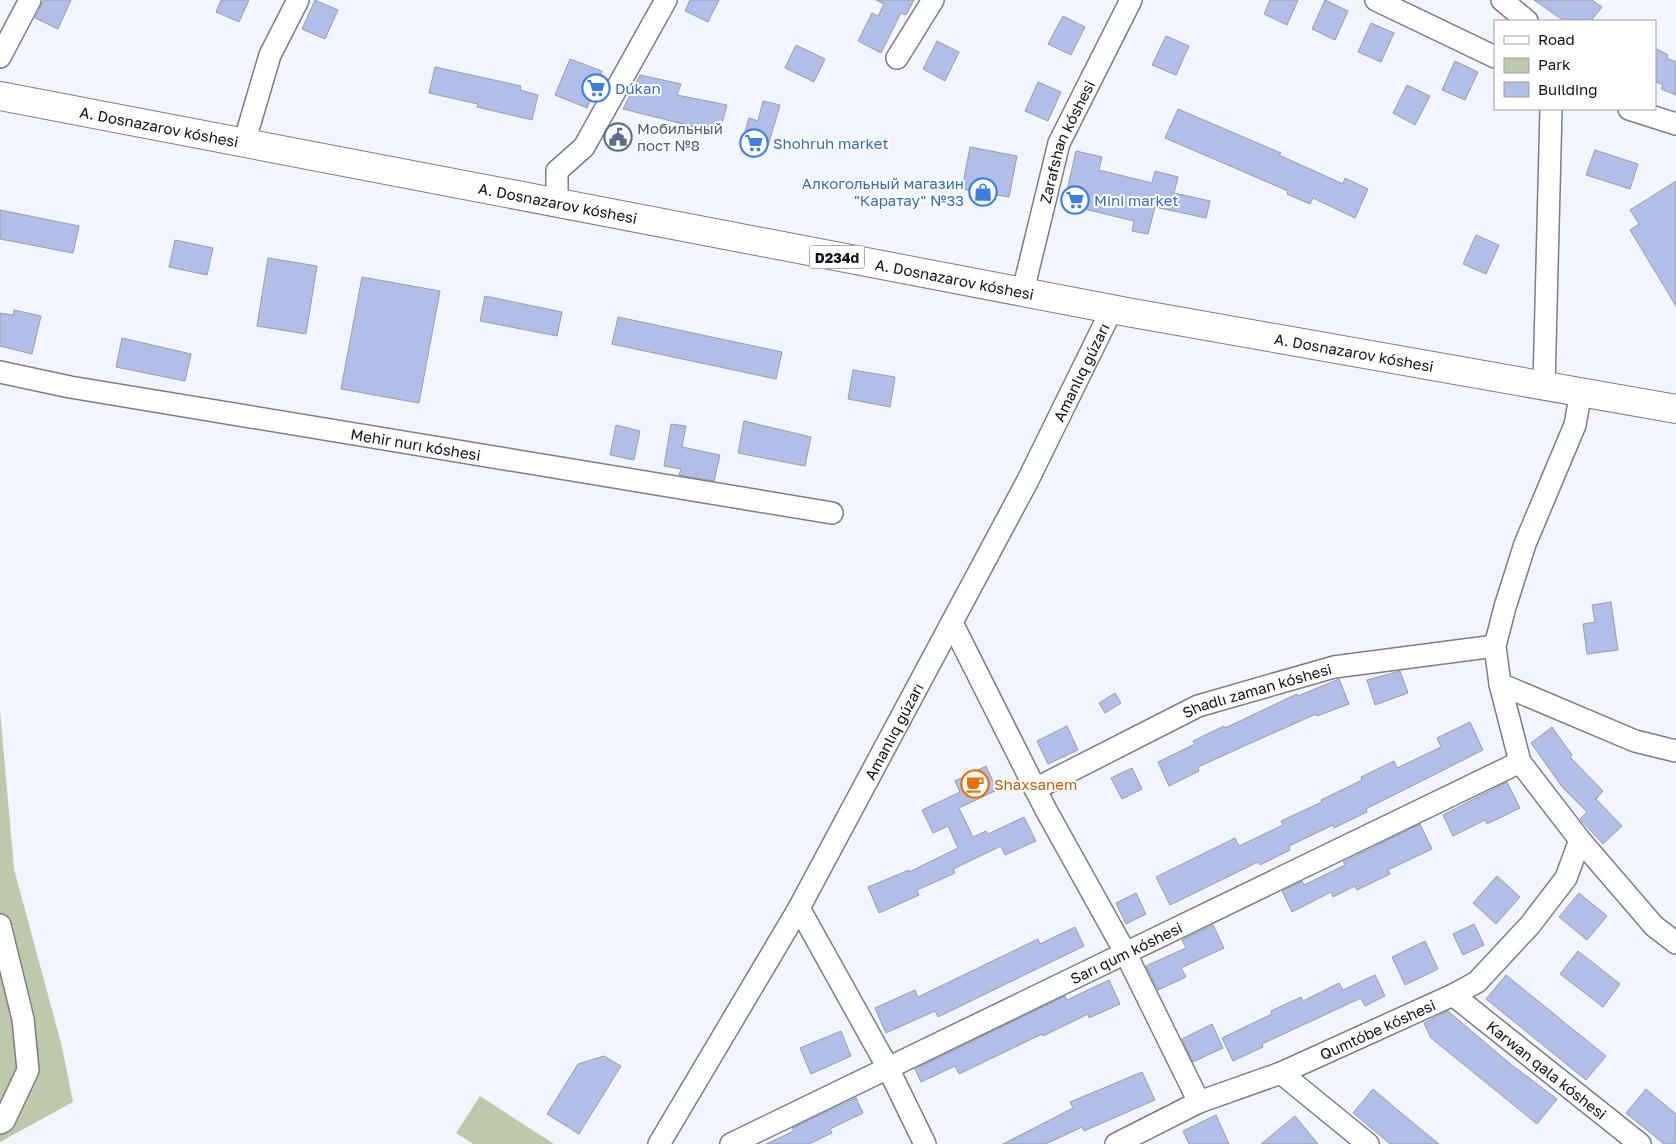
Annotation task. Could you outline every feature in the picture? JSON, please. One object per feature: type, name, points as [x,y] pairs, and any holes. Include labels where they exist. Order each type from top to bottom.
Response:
[{"type":"main road","name":"A. Dosnazarov kóshesi","points":[[0,96],[1112,309],[1544,384],[1676,409]]},
{"type":"street","points":[[0,57],[30,0]]},
{"type":"street","points":[[244,143],[270,55],[298,0]]},
{"type":"street","points":[[556,204],[557,171],[584,147],[666,0]]},
{"type":"street","points":[[897,58],[933,0]]},
{"type":"street","name":"Zarafshan kóshesi","points":[[1023,291],[1058,143],[1131,0]]},
{"type":"street","points":[[1376,0],[1494,57]]},
{"type":"street","points":[[1502,0],[1526,20]]},
{"type":"street","points":[[1544,384],[1551,110]]},
{"type":"street","points":[[1632,110],[1676,124]]},
{"type":"street","name":"Amanlıq gúzarı","points":[[670,1139],[798,908],[952,623],[1027,482],[1112,309]]},
{"type":"street","name":"Mehir nurı kóshesi","points":[[0,372],[70,387],[832,513]]},
{"type":"street","points":[[1581,392],[1575,425],[1525,544],[1495,646],[1500,684],[1520,762],[1580,840],[1654,926],[1676,944]]},
{"type":"street","points":[[952,623],[1035,789],[1125,952],[1199,1102]]},
{"type":"street","name":"Shadlı zaman kóshesi","points":[[1035,789],[1198,706],[1334,668],[1495,646]]},
{"type":"street","points":[[1500,684],[1635,740],[1676,751]]},
{"type":"street","name":"Sarı qum kóshesi","points":[[731,1144],[1520,762]]},
{"type":"street","name":"Qumtóbe kóshesi","points":[[1116,1144],[1199,1102],[1281,1073],[1453,995],[1477,982],[1530,926],[1566,878],[1580,840]]},
{"type":"street","points":[[798,908],[888,1068],[925,1144]]},
{"type":"street","points":[[0,925],[23,1019],[28,1070],[4,1121],[0,1123]]},
{"type":"street","name":"Karwan qala kóshesi","points":[[1453,995],[1640,1144]]},
{"type":"street","points":[[1281,1073],[1368,1144]]},
{"type":"green space","points":[[0,710],[14,869],[62,1047],[73,1102],[0,1142]]},
{"type":"green space","points":[[480,1096],[554,1144],[473,1144],[456,1133]]},
{"type":"building","points":[[44,0],[71,0],[58,29],[35,18]]},
{"type":"building","points":[[221,0],[249,0],[239,22],[216,12]]},
{"type":"building","points":[[315,0],[338,10],[325,39],[302,29]]},
{"type":"building","points":[[690,0],[719,0],[708,22],[685,11]]},
{"type":"building","points":[[876,0],[914,0],[906,15],[901,13],[881,53],[858,41],[872,13],[878,16],[884,4]]},
{"type":"building","points":[[1270,0],[1298,0],[1287,25],[1264,14]]},
{"type":"building","points":[[1325,0],[1348,11],[1335,40],[1312,29]]},
{"type":"building","points":[[1534,0],[1592,0],[1602,7],[1592,20],[1563,20]]},
{"type":"building","points":[[1063,16],[1085,27],[1071,55],[1048,44]]},
{"type":"building","points":[[1371,23],[1394,33],[1381,62],[1358,52]]},
{"type":"building","points":[[1166,36],[1189,46],[1176,75],[1152,65]]},
{"type":"building","points":[[937,41],[959,52],[945,81],[923,69]]},
{"type":"building","points":[[796,45],[825,59],[814,82],[785,68]]},
{"type":"building","points":[[1656,49],[1668,55],[1667,58],[1676,62],[1676,95],[1661,89],[1663,85],[1656,82]]},
{"type":"building","points":[[570,59],[602,71],[587,108],[555,95]]},
{"type":"building","points":[[1455,61],[1478,72],[1465,100],[1442,90]]},
{"type":"building","points":[[435,67],[521,86],[520,90],[538,95],[532,120],[477,107],[478,104],[429,93]]},
{"type":"building","points":[[640,75],[681,84],[677,95],[727,105],[719,133],[623,109]]},
{"type":"building","points":[[1038,82],[1061,92],[1048,121],[1025,111]]},
{"type":"building","points":[[1407,85],[1430,96],[1415,125],[1393,113]]},
{"type":"building","points":[[763,101],[780,105],[767,149],[742,142],[749,118],[758,121]]},
{"type":"building","points":[[1178,109],[1281,153],[1279,155],[1343,184],[1345,178],[1368,189],[1355,218],[1313,198],[1310,204],[1287,194],[1288,191],[1165,138]]},
{"type":"building","points":[[970,147],[1017,156],[1009,197],[962,189]]},
{"type":"building","points":[[1595,150],[1638,164],[1630,189],[1586,175]]},
{"type":"building","points":[[1076,151],[1102,157],[1099,170],[1152,183],[1155,171],[1178,177],[1174,193],[1210,201],[1206,218],[1155,207],[1148,234],[1132,231],[1134,221],[1064,204]]},
{"type":"building","points":[[1676,181],[1676,306],[1630,230],[1639,224],[1630,210]]},
{"type":"building","points":[[0,210],[79,226],[73,253],[0,239]]},
{"type":"building","points":[[1476,235],[1499,245],[1486,274],[1463,264]]},
{"type":"building","points":[[175,240],[213,248],[207,275],[169,267]]},
{"type":"building","points":[[268,258],[317,266],[306,334],[257,326]]},
{"type":"building","points":[[362,277],[440,291],[419,403],[341,389]]},
{"type":"building","points":[[485,296],[562,312],[557,336],[480,321]]},
{"type":"building","points":[[14,310],[41,316],[32,354],[0,346],[0,313],[13,315]]},
{"type":"building","points":[[618,317],[782,352],[776,379],[612,344]]},
{"type":"building","points":[[122,338],[191,354],[185,381],[116,367]]},
{"type":"building","points":[[853,370],[895,377],[890,407],[848,399]]},
{"type":"building","points":[[744,421],[811,437],[805,466],[738,453]]},
{"type":"building","points":[[671,424],[686,426],[682,447],[720,455],[714,481],[679,475],[681,469],[664,466]]},
{"type":"building","points":[[616,425],[640,431],[634,460],[610,455]]},
{"type":"building","points":[[1611,602],[1618,650],[1587,654],[1583,624],[1595,622],[1592,605]]},
{"type":"building","points":[[1400,671],[1408,693],[1375,705],[1367,680]]},
{"type":"building","points":[[1339,679],[1349,704],[1317,716],[1316,714],[1198,767],[1199,771],[1169,786],[1158,762],[1195,744],[1193,741],[1224,726],[1225,728],[1297,694],[1298,696]]},
{"type":"building","points":[[1115,693],[1121,703],[1105,713],[1099,703]]},
{"type":"building","points":[[1470,722],[1483,750],[1366,809],[1367,812],[1334,828],[1333,825],[1289,846],[1290,850],[1260,865],[1258,862],[1170,905],[1156,877],[1235,838],[1239,846],[1283,825],[1281,821],[1322,802],[1321,800],[1362,780],[1361,777],[1394,761],[1397,768],[1441,747],[1437,738]]},
{"type":"building","points":[[1067,726],[1078,750],[1048,764],[1037,741]]},
{"type":"building","points":[[1552,727],[1572,755],[1570,757],[1603,791],[1596,799],[1622,826],[1603,844],[1580,819],[1587,812],[1563,788],[1531,743]]},
{"type":"building","points":[[986,766],[997,790],[959,808],[973,837],[986,831],[988,834],[1024,817],[1036,841],[1005,855],[1001,846],[953,869],[955,873],[917,890],[919,895],[879,913],[868,887],[909,870],[909,872],[958,848],[948,826],[933,833],[922,810],[960,792],[955,781]]},
{"type":"building","points":[[1132,768],[1142,789],[1122,799],[1111,778]]},
{"type":"building","points":[[1507,782],[1520,808],[1487,824],[1485,820],[1453,836],[1443,815]]},
{"type":"building","points":[[1420,824],[1432,849],[1388,870],[1390,874],[1357,890],[1355,886],[1333,897],[1331,892],[1292,912],[1282,891],[1302,881],[1304,885],[1345,865],[1343,862]]},
{"type":"building","points":[[1497,876],[1520,897],[1496,924],[1473,903]]},
{"type":"building","points":[[1136,893],[1146,914],[1126,924],[1116,903]]},
{"type":"building","points":[[1579,893],[1607,916],[1587,940],[1559,917]]},
{"type":"building","points":[[1474,924],[1484,945],[1463,955],[1453,934]]},
{"type":"building","points":[[1213,925],[1224,948],[1181,968],[1186,977],[1158,990],[1146,966],[1186,948],[1182,940]]},
{"type":"building","points":[[1075,927],[1084,946],[938,1017],[935,1011],[886,1033],[875,1008],[915,990],[918,997],[1038,939],[1040,944]]},
{"type":"building","points":[[1425,941],[1438,969],[1405,985],[1392,957]]},
{"type":"building","points":[[1578,951],[1620,984],[1603,1007],[1560,974]]},
{"type":"building","points":[[1375,975],[1385,996],[1365,1006],[1361,998],[1262,1044],[1263,1047],[1233,1061],[1222,1038],[1272,1014],[1271,1011],[1301,997],[1303,1001],[1339,983],[1343,990]]},
{"type":"building","points":[[1506,975],[1606,1056],[1586,1080],[1486,999]]},
{"type":"building","points":[[1109,980],[1120,1004],[1089,1018],[1088,1014],[1043,1036],[1042,1034],[959,1074],[955,1066],[921,1082],[915,1069],[1065,996],[1067,1000]]},
{"type":"building","points":[[1448,1011],[1508,1062],[1557,1099],[1537,1124],[1431,1038],[1424,1023]]},
{"type":"building","points":[[1212,1024],[1223,1048],[1193,1062],[1182,1039]]},
{"type":"building","points":[[841,1031],[851,1056],[811,1074],[800,1048]]},
{"type":"building","points":[[604,1056],[621,1066],[579,1134],[547,1114],[578,1064]]},
{"type":"building","points":[[1142,1072],[1155,1100],[1084,1131],[1082,1127],[1046,1144],[1003,1144],[1073,1108],[1070,1102]]},
{"type":"building","points":[[1373,1089],[1439,1144],[1390,1144],[1353,1113]]},
{"type":"building","points":[[1646,1089],[1676,1114],[1676,1144],[1664,1144],[1626,1113]]},
{"type":"building","points":[[856,1098],[863,1113],[830,1129],[832,1133],[809,1144],[766,1144],[794,1131],[792,1128]]},
{"type":"building","points":[[1216,1115],[1229,1144],[1189,1144],[1183,1131]]},
{"type":"building","points":[[1295,1116],[1318,1144],[1261,1144]]},
{"type":"place","name":"Dúkan","points":[[596,88]]},
{"type":"place","name":"Мобильный пост №8","points":[[618,137]]},
{"type":"place","name":"Shohruh market","points":[[754,143]]},
{"type":"place","name":"Алкогольный магазин \"Каратау\" №33","points":[[983,192]]},
{"type":"place","name":"Mini market","points":[[1075,200]]},
{"type":"place","name":"Shaxsanem","points":[[975,784]]}]
